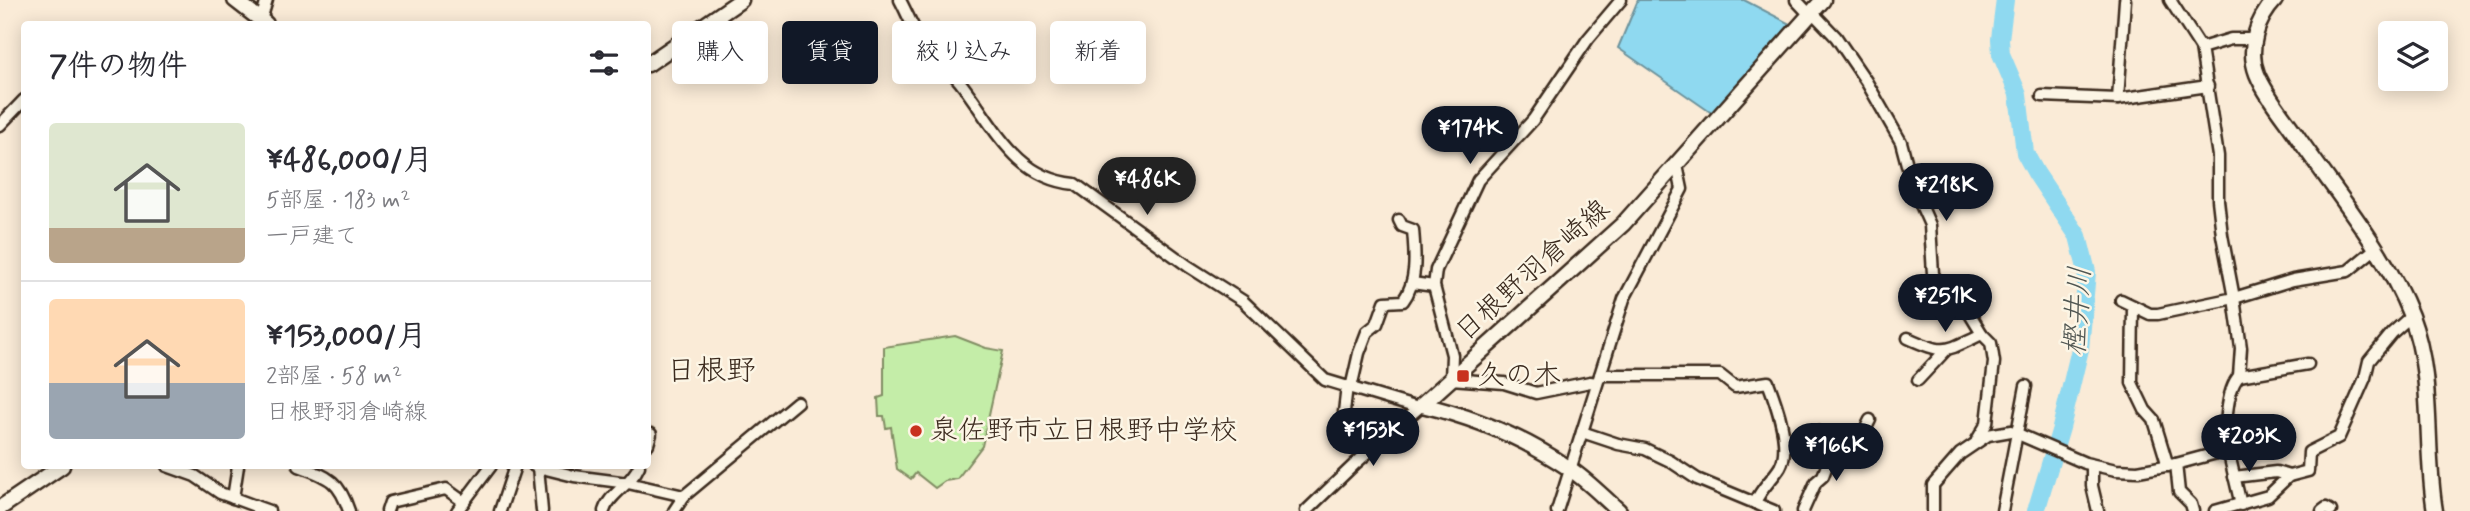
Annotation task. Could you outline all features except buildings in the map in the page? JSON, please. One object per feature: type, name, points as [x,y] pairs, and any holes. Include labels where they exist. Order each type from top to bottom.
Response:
[{"type":"main road","points":[[235,0],[262,21]]},
{"type":"main road","points":[[651,62],[741,0]]},
{"type":"main road","name":"日根野羽倉崎線","points":[[1420,406],[1623,224],[1823,0]]},
{"type":"main road","points":[[2275,0],[2265,10],[2254,39],[2257,73],[2278,108],[2376,248],[2411,316],[2421,348],[2430,416],[2431,484],[2435,511]]},
{"type":"main road","points":[[1420,406],[1475,421],[1520,441],[1571,469],[1619,511]]},
{"type":"main road","points":[[0,508],[58,469]]},
{"type":"street","points":[[263,21],[267,0]]},
{"type":"street","points":[[900,0],[924,45],[959,81],[1001,140],[1028,168],[1056,182],[1076,184],[1188,266],[1243,301],[1325,380],[1420,406]]},
{"type":"street","points":[[1621,0],[1588,39],[1534,120],[1478,180],[1436,270],[1434,286],[1452,355],[1451,379],[1504,383],[1536,393],[1598,379],[1720,375],[1735,387],[1768,382],[1782,421],[1781,465],[1761,490],[1755,503]]},
{"type":"street","points":[[1796,0],[1836,37],[1866,81],[1900,142],[1913,187],[1930,225],[1933,274],[1939,284],[1965,306],[1982,334],[1991,343],[1994,362],[1987,423],[1975,444]]},
{"type":"street","points":[[2118,99],[2125,0]]},
{"type":"street","points":[[2170,0],[2202,48],[2218,156],[2218,200],[2222,234],[2241,348],[2239,376],[2233,383],[2225,438],[2241,505]]},
{"type":"street","points":[[2202,48],[2231,39],[2254,39]]},
{"type":"street","points":[[2042,96],[2118,99],[2208,86]]},
{"type":"street","points":[[0,125],[21,103]]},
{"type":"street","points":[[1557,511],[1624,299],[1682,189],[1677,165]]},
{"type":"street","points":[[1375,446],[1344,412],[1349,387],[1367,332],[1377,324],[1385,302],[1403,301],[1412,283],[1415,253],[1413,230],[1402,226],[1399,220]]},
{"type":"street","points":[[2121,300],[2158,314],[2234,298],[2293,280],[2348,271],[2376,248]]},
{"type":"street","points":[[1412,283],[1434,286]]},
{"type":"street","points":[[2133,306],[2132,383],[2145,410],[2154,420],[2172,465],[2179,492],[2189,509]]},
{"type":"street","points":[[2215,511],[2268,496],[2289,476],[2308,471],[2309,452],[2339,437],[2370,362],[2392,333],[2411,316]]},
{"type":"street","points":[[1918,380],[1946,350],[1982,334]]},
{"type":"street","points":[[1908,338],[1933,349],[1946,350]]},
{"type":"street","points":[[2239,376],[2308,364]]},
{"type":"street","points":[[2002,511],[2026,386]]},
{"type":"street","points":[[554,469],[574,476],[628,483],[680,506],[797,402]]},
{"type":"street","points":[[1306,511],[1420,406]]},
{"type":"street","points":[[1819,432],[1850,447],[1862,436],[1870,420]]},
{"type":"street","points":[[1933,511],[1933,485],[1961,454],[1988,435],[2011,431],[2092,465],[2116,470],[2138,471],[2172,465],[2228,450]]},
{"type":"street","points":[[1582,432],[1618,444],[1645,449],[1697,479],[1774,511]]},
{"type":"street","points":[[1803,511],[1816,482],[1823,475],[1836,441]]},
{"type":"street","points":[[2092,465],[2092,486],[2098,511]]},
{"type":"street","points":[[175,469],[195,476],[220,493],[256,509],[269,511]]},
{"type":"street","points":[[233,498],[238,469]]},
{"type":"street","points":[[306,469],[335,482],[344,493],[349,511],[341,511]]},
{"type":"street","points":[[457,511],[489,469]]},
{"type":"street","points":[[500,511],[514,469]]},
{"type":"street","points":[[536,469],[542,511]]},
{"type":"street","points":[[604,511],[606,504],[628,483],[637,469]]},
{"type":"street","points":[[2234,477],[2265,472],[2289,476]]},
{"type":"street","points":[[387,511],[390,502],[446,489],[464,502]]},
{"type":"street","points":[[2322,511],[2326,508],[2331,511]]},
{"type":"green space","points":[[955,336],[986,348],[1003,351],[982,446],[957,479],[945,481],[935,488],[916,473],[911,479],[897,469],[891,427],[886,428],[884,416],[879,416],[878,398],[884,396],[884,347]]},
{"type":"water","points":[[1638,0],[1744,0],[1790,24],[1713,114],[1618,48]]},
{"type":"waterway","name":"樫井川","points":[[2005,0],[2000,39],[2001,54],[2018,94],[2025,153],[2078,236],[2087,272],[2080,349],[2061,428],[2036,511]]},
{"type":"place","name":"久の木","points":[[1463,376]]},
{"type":"place","name":"泉佐野市立日根野中学校","points":[[916,431]]},
{"type":"district","name":"日根野","points":[[711,371]]}]
